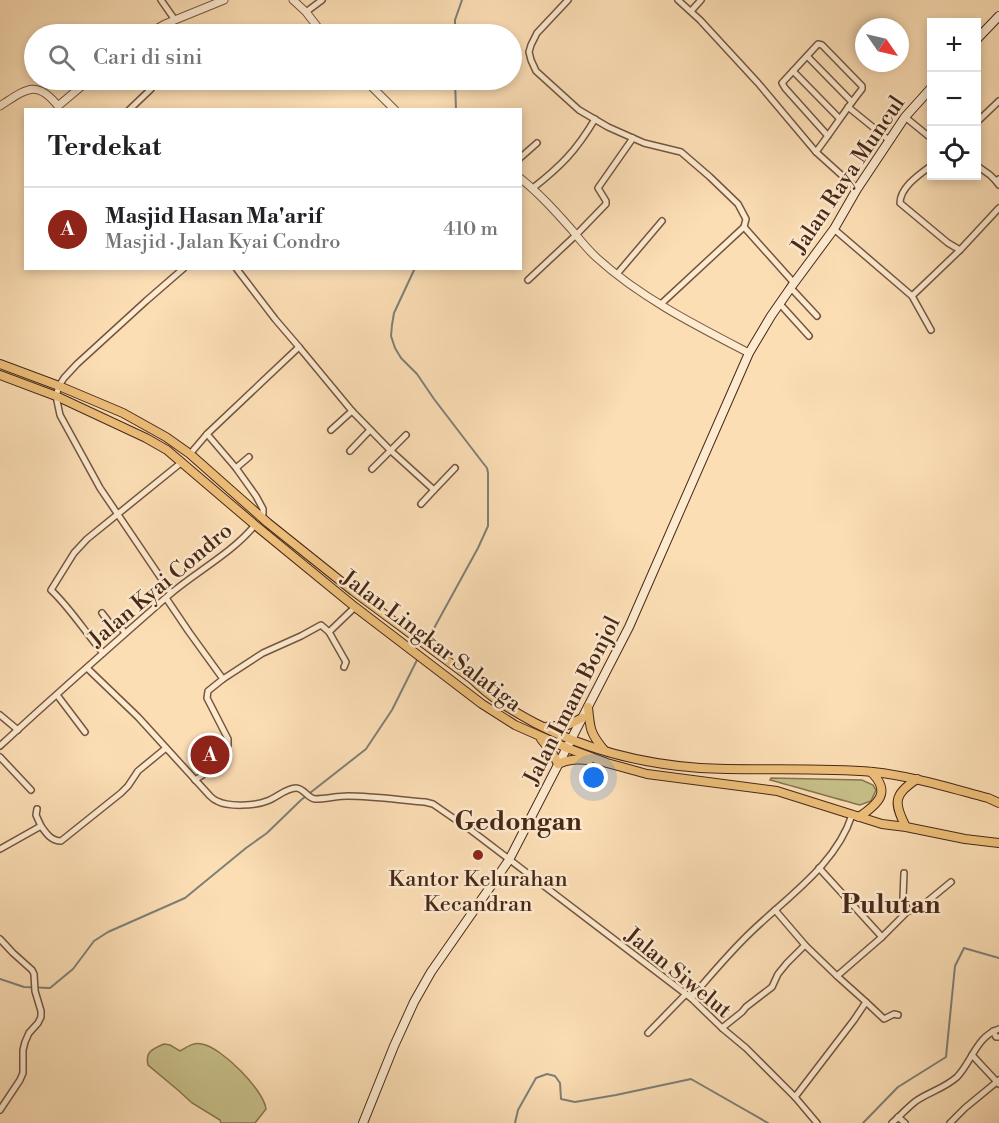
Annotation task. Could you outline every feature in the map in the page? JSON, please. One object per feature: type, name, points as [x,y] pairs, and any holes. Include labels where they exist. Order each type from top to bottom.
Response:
[{"type":"highway","name":"Jalan Lingkar Salatiga","points":[[0,364],[59,386],[140,422],[166,437],[353,591],[472,679],[486,694],[540,731]]},
{"type":"highway","name":"Jalan Lingkar Salatiga","points":[[0,375],[56,396],[167,450],[395,639],[482,704],[515,725],[540,731],[607,763],[647,774],[777,791],[882,824],[906,826],[965,839],[999,843]]},
{"type":"highway","points":[[588,707],[592,735],[604,750]]},
{"type":"highway","points":[[582,718],[568,725],[540,731],[558,764],[569,759],[607,763]]},
{"type":"highway","name":"Jalan Lingkar Salatiga","points":[[569,744],[648,761],[699,768],[870,772],[917,779],[999,803]]},
{"type":"highway","points":[[856,816],[876,805],[880,798],[881,785],[870,772]]},
{"type":"highway","points":[[906,826],[899,814],[897,798],[900,792],[917,779]]},
{"type":"main road","points":[[981,35],[999,16]]},
{"type":"main road","name":"Jalan Raya Muncul","points":[[792,285],[834,229],[857,189],[905,117],[927,93]]},
{"type":"main road","name":"Jalan Imam Bonjol","points":[[363,1123],[414,1002],[431,972],[509,860],[629,627],[749,353],[792,285]]},
{"type":"street","points":[[161,0],[175,20]]},
{"type":"street","points":[[167,24],[224,0]]},
{"type":"street","points":[[294,0],[315,24]]},
{"type":"street","points":[[306,12],[322,0]]},
{"type":"street","points":[[568,0],[537,33],[531,45],[529,51],[536,70],[579,110],[608,127],[644,143],[681,152],[738,204],[746,219],[744,227],[661,304]]},
{"type":"street","points":[[678,0],[758,83],[816,152],[857,189]]},
{"type":"street","points":[[691,11],[701,0]]},
{"type":"street","points":[[816,152],[828,136],[839,118],[862,88],[820,45],[817,45],[783,81],[782,85],[828,136]]},
{"type":"street","points":[[807,56],[850,105],[890,141]]},
{"type":"street","points":[[793,71],[839,118]]},
{"type":"street","points":[[0,106],[28,90]]},
{"type":"street","points":[[40,90],[47,94],[58,108],[78,90]]},
{"type":"street","points":[[131,108],[150,90]]},
{"type":"street","points":[[375,90],[393,108]]},
{"type":"street","points":[[981,118],[999,101]]},
{"type":"street","points":[[905,117],[927,135]]},
{"type":"street","points":[[533,188],[571,155],[595,119]]},
{"type":"street","points":[[528,280],[606,203],[598,188],[633,138]]},
{"type":"street","points":[[522,156],[537,144]]},
{"type":"street","points":[[927,169],[907,186],[901,195],[900,203],[948,243],[960,250]]},
{"type":"street","points":[[981,169],[998,182]]},
{"type":"street","points":[[522,180],[547,201],[594,255],[617,274],[696,326],[749,353]]},
{"type":"street","points":[[912,296],[999,208]]},
{"type":"street","points":[[617,274],[662,222]]},
{"type":"street","points":[[744,227],[817,316]]},
{"type":"street","points":[[834,229],[912,296],[931,330]]},
{"type":"street","points":[[182,270],[64,378],[56,396],[60,416],[100,488],[189,632],[223,679]]},
{"type":"street","points":[[238,270],[352,411],[434,490]]},
{"type":"street","points":[[780,304],[808,336]]},
{"type":"street","points":[[189,454],[299,347]]},
{"type":"street","points":[[331,430],[352,411]]},
{"type":"street","points":[[350,451],[370,430]]},
{"type":"street","points":[[207,434],[256,496],[263,509],[261,517]]},
{"type":"street","points":[[372,469],[406,435]]},
{"type":"street","points":[[236,468],[249,457]]},
{"type":"street","points":[[103,653],[65,603],[51,590],[74,553],[87,539],[182,462]]},
{"type":"street","points":[[421,504],[455,468]]},
{"type":"street","name":"Jalan Kyai Condro","points":[[0,746],[125,633],[168,596],[227,551],[255,525]]},
{"type":"street","points":[[329,632],[355,607]]},
{"type":"street","points":[[102,613],[112,626],[119,625],[125,633]]},
{"type":"street","points":[[195,780],[217,766],[228,745],[228,739],[206,695],[223,679],[263,653],[320,625],[329,632],[346,662],[344,668]]},
{"type":"street","name":"Jalan Kyai Condro","points":[[87,668],[138,717],[217,801],[246,805],[267,802],[296,788],[315,799],[347,796],[425,802],[433,804],[509,860]]},
{"type":"street","points":[[57,695],[85,732]]},
{"type":"street","points":[[0,715],[18,730]]},
{"type":"street","points":[[37,809],[36,814],[41,826],[52,839],[61,841],[122,793],[138,771],[166,748]]},
{"type":"street","points":[[0,757],[31,790]]},
{"type":"street","points":[[648,1033],[819,868],[834,852],[856,816]]},
{"type":"street","points":[[0,849],[41,826]]},
{"type":"street","name":"Jalan Siwelut","points":[[509,860],[688,996],[746,1048],[795,1097],[817,1123]]},
{"type":"street","points":[[819,868],[882,937]]},
{"type":"street","points":[[904,873],[903,898],[908,911]]},
{"type":"street","points":[[837,976],[908,911],[917,910],[951,882]]},
{"type":"street","points":[[775,910],[805,945],[883,1018],[898,1015]]},
{"type":"street","points":[[0,939],[32,970],[41,1011],[40,1017],[25,1042],[23,1073],[0,1110]]},
{"type":"street","points":[[722,1028],[772,987],[787,963],[805,945]]},
{"type":"street","points":[[795,1097],[866,1002]]},
{"type":"street","points":[[996,1030],[996,1036],[999,1037]]},
{"type":"street","points":[[892,1123],[917,1101],[956,1077],[983,1038],[996,1030]]},
{"type":"street","points":[[950,1123],[998,1082],[972,1055]]},
{"type":"street","points":[[898,1117],[905,1123]]},
{"type":"shaded area","points":[[771,778],[862,780],[873,785],[876,790],[871,801],[860,805],[770,780]]},
{"type":"shaded area","points":[[164,1044],[180,1051],[193,1044],[202,1044],[220,1053],[250,1081],[258,1091],[266,1109],[255,1123],[221,1123],[220,1120],[192,1103],[148,1065],[150,1052]]},
{"type":"waterway","points":[[455,24],[462,0]]},
{"type":"waterway","points":[[455,90],[456,108]]},
{"type":"waterway","points":[[414,270],[394,313],[391,336],[395,348],[487,468],[488,473],[488,526],[427,641]]},
{"type":"waterway","points":[[0,979],[24,987],[50,988],[73,969],[94,941],[108,932],[185,898],[267,833],[301,800],[366,749],[392,710],[417,660]]},
{"type":"waterway","points":[[863,1123],[898,1087],[946,1057],[955,966],[964,948],[999,958]]},
{"type":"waterway","points":[[515,1123],[518,1110],[536,1078],[547,1074],[555,1076],[560,1083],[561,1099],[575,1102],[691,1079],[768,1123]]},
{"type":"place","name":"Masjid Hasan Ma'arif","points":[[210,755]]},
{"type":"place","name":"Kantor Kelurahan Kecandran","points":[[478,855]]},
{"type":"district","name":"Gedongan","points":[[518,821]]},
{"type":"district","name":"Pulutan","points":[[891,904]]}]
